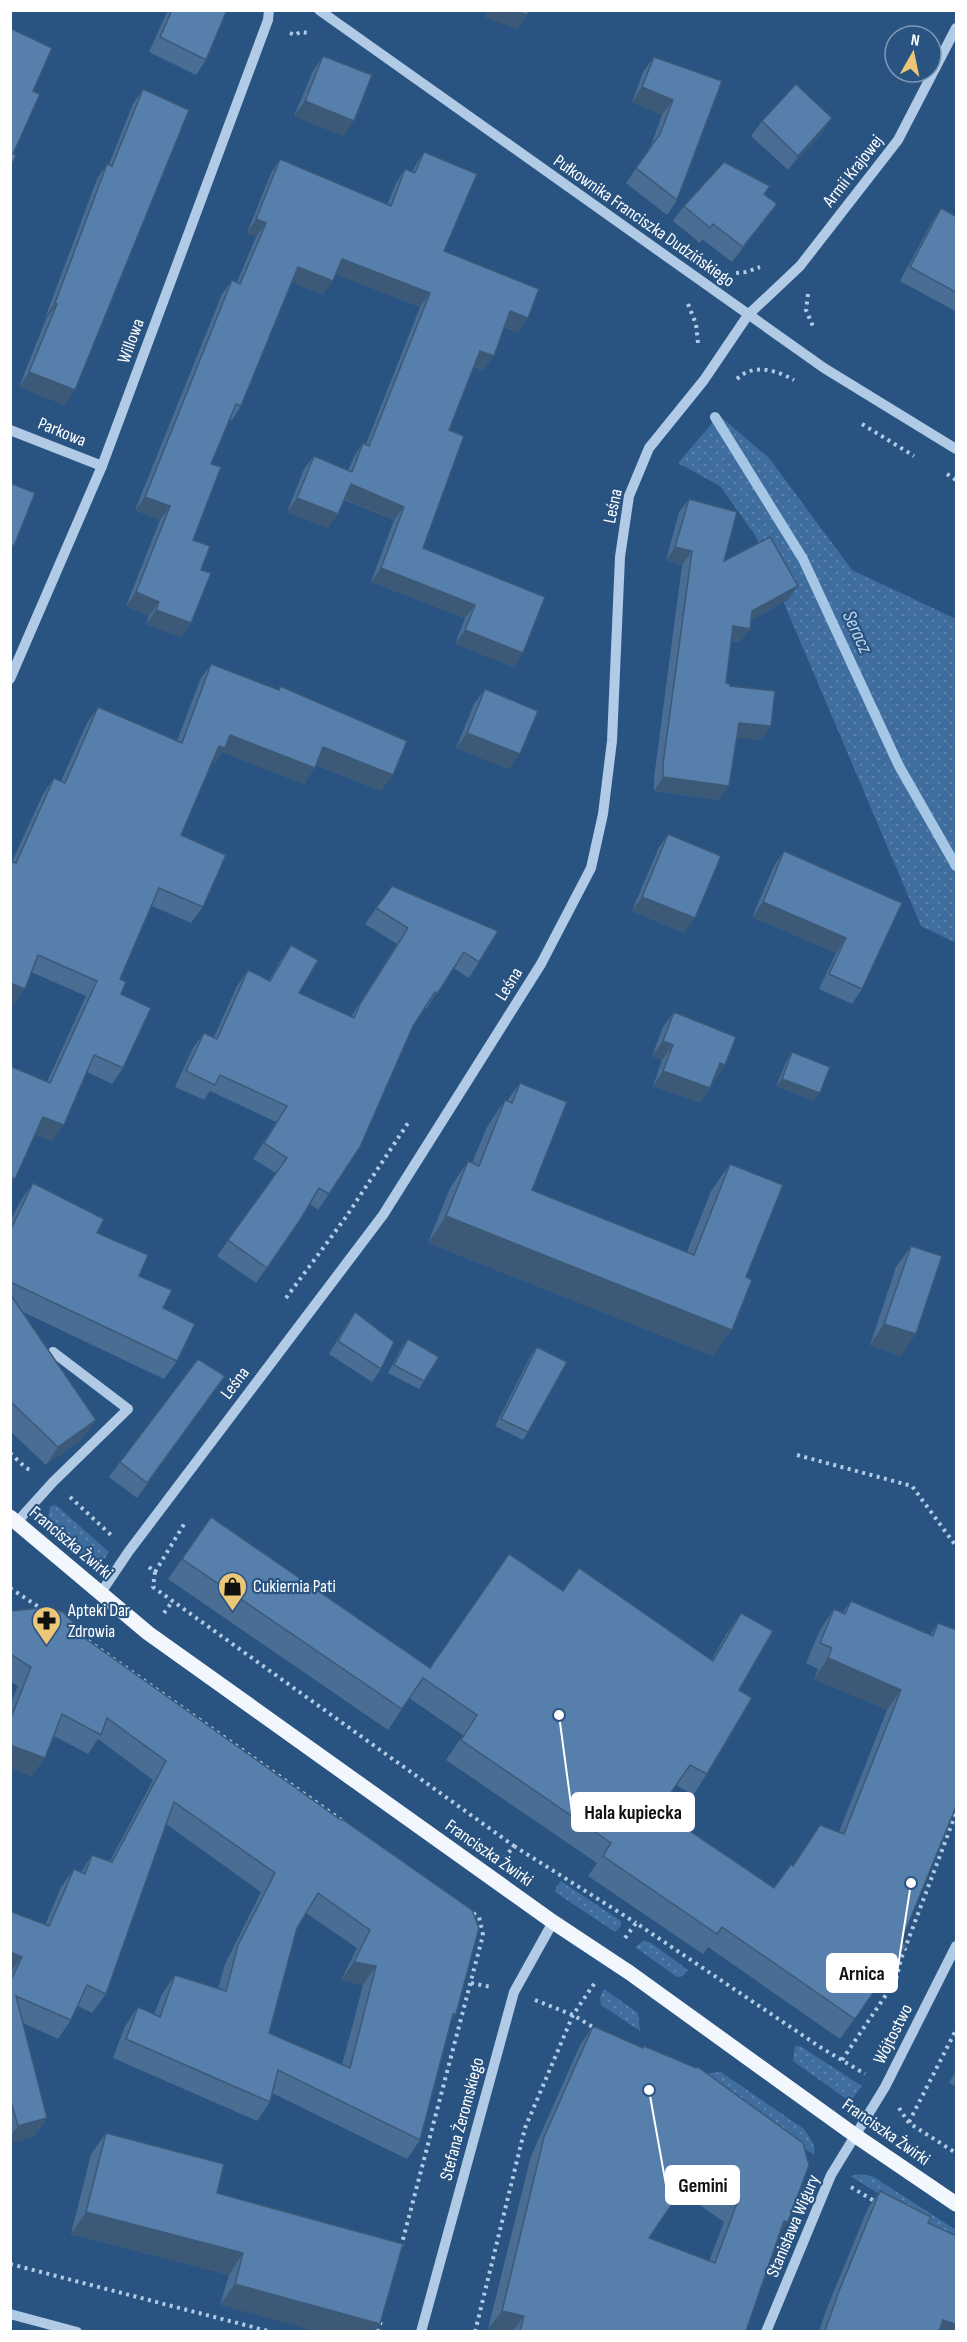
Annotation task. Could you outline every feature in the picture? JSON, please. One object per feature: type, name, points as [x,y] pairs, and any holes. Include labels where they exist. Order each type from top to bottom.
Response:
[{"type":"main road","name":"Franciszka Żwirki","points":[[14,1520],[158,1640],[856,2136],[957,2204]]},
{"type":"street","name":"Willowa","points":[[10,679],[102,466],[263,34],[269,10]]},
{"type":"street","name":"Pułkownika Franciszka Dudzińskiego","points":[[319,10],[824,368],[957,449]]},
{"type":"street","name":"Armii Krajowej","points":[[748,315],[800,266],[898,140],[957,28]]},
{"type":"street","name":"Leśna","points":[[100,1594],[129,1551],[383,1215],[541,964],[591,868],[603,814],[612,741],[620,557],[629,496],[649,448],[704,380],[748,315]]},
{"type":"street","name":"Parkowa","points":[[10,429],[102,466]]},
{"type":"street","points":[[14,1520],[128,1409],[53,1352]]},
{"type":"street","name":"Stefana Żeromskiego","points":[[421,2331],[514,1992],[553,1922]]},
{"type":"street","name":"Wójtostwo","points":[[856,2136],[885,2087],[957,1946]]},
{"type":"street","name":"Stanisława Wigury","points":[[766,2331],[831,2175],[856,2136]]},
{"type":"street","points":[[10,2314],[77,2331]]},
{"type":"path","points":[[285,1299],[346,1217],[411,1118]]},
{"type":"path","points":[[797,1455],[912,1486],[957,1546]]},
{"type":"path","points":[[155,1572],[187,1519]]},
{"type":"path","points":[[842,2060],[896,1980],[901,1959],[957,1813]]},
{"type":"path","points":[[514,1846],[636,1923],[885,2087],[909,2123],[957,2153]]},
{"type":"path","points":[[399,2253],[483,1935],[479,1917],[467,1909]]},
{"type":"path","points":[[476,2331],[525,2128],[573,2015],[636,1923]]},
{"type":"path","points":[[573,2015],[602,2032]]},
{"type":"path","points":[[909,2123],[957,2030]]},
{"type":"path","points":[[831,2175],[879,2204]]},
{"type":"path","points":[[10,2264],[272,2331]]},
{"type":"path","points":[[378,2331],[381,2320]]},
{"type":"shaded area","points":[[719,415],[769,458],[852,570],[956,619],[956,943],[921,926],[755,535],[720,486],[678,463]]},
{"type":"shaded area","points":[[56,1505],[109,1552],[101,1564],[94,1563],[79,1554],[47,1524],[50,1506]]},
{"type":"shaded area","points":[[561,1881],[621,1921],[621,1926],[615,1932],[555,1892]]},
{"type":"shaded area","points":[[644,1941],[651,1943],[688,1970],[683,1976],[677,1977],[635,1947]]},
{"type":"shaded area","points":[[604,1989],[638,2013],[640,2031],[601,2005],[600,1997]]},
{"type":"shaded area","points":[[795,2046],[800,2046],[862,2086],[852,2099],[845,2098],[793,2061]]},
{"type":"shaded area","points":[[721,2072],[804,2129],[813,2144],[814,2155],[700,2074]]},
{"type":"shaded area","points":[[862,2174],[874,2177],[956,2230],[956,2241],[850,2176]]},
{"type":"building","points":[[172,10],[227,10],[206,60],[160,37]]},
{"type":"building","points":[[515,10],[528,10],[527,15]]},
{"type":"building","points":[[10,28],[52,48],[33,91],[40,94],[13,154],[16,155],[10,169]]},
{"type":"building","points":[[323,56],[372,75],[354,121],[305,101]]},
{"type":"building","points":[[654,57],[722,81],[677,200],[636,168],[660,134],[673,100],[642,87]]},
{"type":"building","points":[[796,84],[832,118],[798,156],[762,121]]},
{"type":"building","points":[[143,89],[189,110],[75,390],[29,372],[57,304],[55,303],[107,164],[112,166]]},
{"type":"building","points":[[424,152],[477,174],[444,251],[539,289],[528,318],[510,311],[494,356],[480,351],[449,430],[464,436],[423,548],[545,597],[523,653],[465,630],[475,605],[381,568],[404,507],[351,484],[338,514],[297,498],[314,456],[352,472],[363,443],[369,446],[430,293],[342,259],[333,281],[298,267],[241,406],[236,404],[211,464],[221,467],[193,540],[210,546],[201,570],[211,573],[191,623],[156,610],[159,602],[136,592],[170,506],[145,497],[232,280],[240,284],[266,223],[256,219],[280,159],[391,206],[405,169],[415,173]]},
{"type":"building","points":[[724,162],[770,186],[764,194],[777,204],[743,247],[713,224],[710,228],[684,206]]},
{"type":"building","points":[[941,208],[957,217],[957,293],[910,267]]},
{"type":"building","points":[[10,483],[35,493],[14,546],[10,544]]},
{"type":"building","points":[[689,499],[737,512],[724,561],[770,537],[798,586],[752,611],[750,629],[733,626],[726,683],[730,686],[775,691],[771,726],[739,723],[729,786],[663,777],[692,551],[675,547]]},
{"type":"building","points":[[211,664],[279,690],[280,686],[407,741],[393,775],[323,747],[315,768],[230,735],[225,748],[219,746],[181,835],[226,855],[203,907],[159,888],[120,979],[126,982],[121,994],[151,1008],[123,1068],[94,1055],[64,1125],[43,1117],[15,1179],[10,1177],[10,1066],[50,1083],[97,981],[38,955],[25,989],[10,983],[10,861],[16,863],[54,778],[65,783],[98,707],[182,743]]},
{"type":"building","points":[[485,689],[538,711],[520,754],[467,733]]},
{"type":"building","points":[[668,834],[721,856],[695,918],[642,897]]},
{"type":"building","points":[[784,851],[902,903],[862,989],[829,974],[846,938],[763,902]]},
{"type":"building","points":[[392,886],[498,931],[479,962],[464,952],[437,994],[435,992],[413,1026],[360,1147],[329,1194],[319,1188],[267,1268],[228,1240],[287,1158],[264,1143],[287,1106],[220,1075],[215,1085],[186,1071],[204,1033],[217,1039],[248,970],[270,981],[291,945],[318,960],[299,993],[354,1018],[360,1004],[408,928],[376,908]]},
{"type":"building","points":[[674,1012],[736,1037],[725,1065],[720,1063],[710,1088],[663,1071],[673,1045],[663,1041]]},
{"type":"building","points":[[792,1052],[830,1067],[820,1093],[782,1079]]},
{"type":"building","points":[[520,1083],[567,1102],[532,1190],[694,1255],[730,1164],[783,1185],[746,1277],[752,1280],[732,1330],[446,1216],[468,1161],[479,1166],[505,1100],[512,1103]]},
{"type":"building","points":[[33,1183],[104,1219],[97,1233],[148,1255],[139,1276],[172,1290],[163,1308],[195,1324],[177,1361],[10,1282],[10,1231]]},
{"type":"building","points":[[911,1246],[942,1256],[916,1334],[884,1324]]},
{"type":"building","points":[[10,1294],[96,1420],[58,1447],[10,1401]]},
{"type":"building","points":[[355,1312],[394,1342],[381,1369],[338,1341]]},
{"type":"building","points":[[408,1339],[439,1357],[424,1381],[394,1365]]},
{"type":"building","points":[[537,1347],[567,1362],[528,1432],[501,1419]]},
{"type":"building","points":[[198,1359],[225,1376],[147,1483],[120,1462]]},
{"type":"building","points":[[211,1517],[430,1668],[509,1554],[563,1591],[579,1568],[713,1661],[741,1613],[773,1631],[739,1690],[752,1698],[707,1774],[690,1765],[659,1810],[774,1888],[791,1864],[793,1866],[820,1825],[844,1834],[901,1690],[828,1658],[832,1648],[820,1643],[834,1609],[845,1614],[851,1601],[933,1636],[938,1623],[957,1630],[957,1804],[901,1942],[906,1946],[855,2019],[722,1927],[717,1934],[603,1856],[611,1843],[461,1740],[477,1715],[423,1678],[402,1709],[182,1559]]},
{"type":"building","points":[[52,1607],[64,1613],[74,1623],[79,1634],[472,1910],[479,1928],[456,2014],[453,2014],[420,2140],[278,2070],[270,2102],[126,2039],[138,2007],[160,2017],[175,1975],[226,1991],[238,1945],[275,1873],[174,1802],[106,1994],[87,1985],[71,2020],[16,1996],[47,2118],[18,2126],[10,2098],[10,1982],[22,1957],[10,1952],[10,1911],[49,1926],[74,1869],[85,1874],[92,1855],[112,1862],[166,1761],[107,1718],[101,1735],[62,1714],[45,1758],[10,1745],[10,1720],[31,1667],[10,1654],[10,1611]],"holes":[[[318,1893],[370,1930],[354,1962],[376,1966],[350,2068],[269,2033],[297,1928]]]},
{"type":"building","points":[[593,2026],[643,2048],[644,2046],[698,2067],[803,2143],[809,2165],[788,2222],[784,2221],[746,2331],[520,2331],[524,2316],[502,2311],[544,2137]],"holes":[[[688,2168],[737,2203],[715,2263],[649,2238],[674,2201]]]},
{"type":"building","points":[[106,2133],[224,2164],[217,2193],[403,2244],[380,2324],[235,2284],[243,2253],[86,2212]]},
{"type":"building","points":[[880,2191],[931,2217],[928,2223],[957,2236],[957,2325],[943,2320],[939,2331],[825,2331]]},
{"type":"waterway","name":"Seracz","points":[[715,417],[803,559],[899,766],[956,866]]},
{"type":"place","name":"Cukiernia Pati","points":[[232,1612]]},
{"type":"place","name":"Apteki Dar Zdrowia","points":[[47,1646]]},
{"type":"place","name":"Hala kupiecka","points":[[559,1715]]},
{"type":"place","name":"Arnica","points":[[911,1883]]},
{"type":"place","name":"Gemini","points":[[649,2090]]}]
